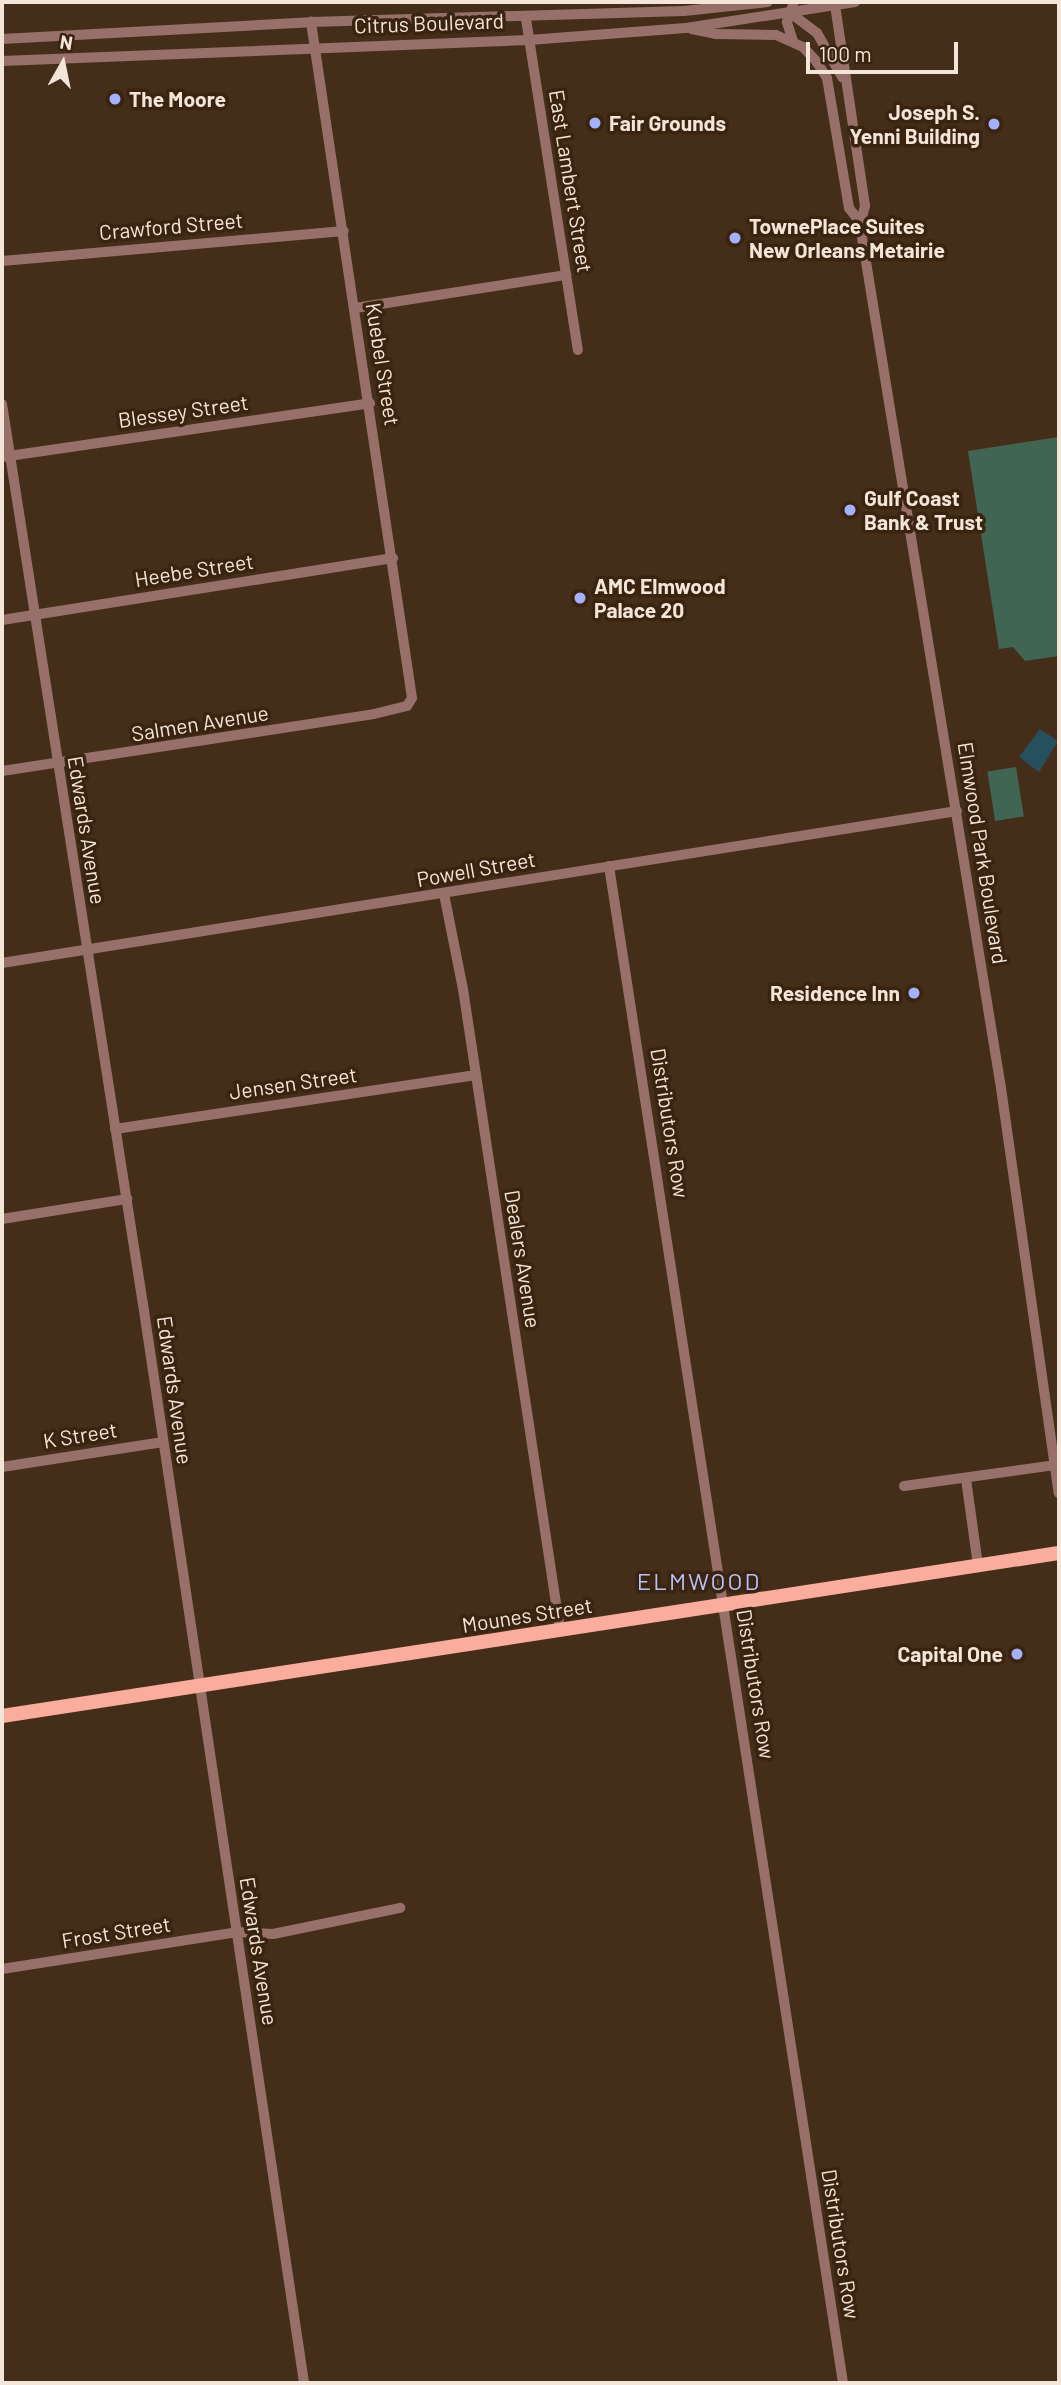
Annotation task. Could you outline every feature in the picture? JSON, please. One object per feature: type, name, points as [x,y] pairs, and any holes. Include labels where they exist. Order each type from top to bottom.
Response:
[{"type":"main road","name":"Mounes Street","points":[[2,1716],[200,1689],[1059,1553]]},
{"type":"street","name":"Citrus Boulevard","points":[[2,39],[311,22],[526,19],[722,8],[768,2]]},
{"type":"street","name":"Citrus Boulevard","points":[[2,61],[313,46],[529,40],[686,28],[792,7],[858,2]]},
{"type":"street","points":[[838,27],[844,13],[858,2]]},
{"type":"street","name":"Elmwood Park Boulevard","points":[[747,5],[792,7],[817,33],[847,89]]},
{"type":"street","name":"Elmwood Park Boulevard","points":[[835,5],[865,206],[859,221]]},
{"type":"street","points":[[686,28],[716,34],[776,35],[793,41],[792,7]]},
{"type":"street","points":[[647,31],[716,15],[722,8]]},
{"type":"street","name":"East Lambert Street","points":[[526,19],[578,350]]},
{"type":"street","name":"Kuebel Street","points":[[311,22],[412,689],[411,698],[402,707]]},
{"type":"street","name":"Elmwood Park Boulevard","points":[[793,41],[803,47],[827,78],[849,208],[859,221],[957,811],[1059,1493]]},
{"type":"street","name":"Crawford Street","points":[[2,261],[344,231]]},
{"type":"street","points":[[355,308],[566,275]]},
{"type":"street","name":"Blessey Street","points":[[6,456],[370,402]]},
{"type":"street","name":"Edwards Avenue","points":[[2,404],[6,456],[127,1199],[304,2383]]},
{"type":"street","name":"Heebe Street","points":[[2,620],[393,558]]},
{"type":"street","name":"Salmen Avenue","points":[[2,771],[402,707]]},
{"type":"street","name":"Powell Street","points":[[2,963],[957,811]]},
{"type":"street","name":"Distributors Row","points":[[609,866],[843,2383]]},
{"type":"street","name":"Dealers Avenue","points":[[444,894],[476,1075],[561,1630]]},
{"type":"street","name":"Jensen Street","points":[[115,1129],[476,1075]]},
{"type":"street","points":[[2,1219],[127,1199]]},
{"type":"street","name":"K Street","points":[[2,1466],[163,1442]]},
{"type":"street","points":[[904,1486],[1055,1465]]},
{"type":"street","points":[[966,1479],[978,1566]]},
{"type":"street","name":"Frost Street","points":[[2,1969],[237,1932],[273,1934],[400,1908]]},
{"type":"green space","points":[[1059,437],[1059,656],[1025,661],[1013,647],[999,649],[968,451]]},
{"type":"green space","points":[[1016,767],[1024,816],[995,821],[987,772]]},
{"type":"water","points":[[1040,729],[1058,741],[1039,772],[1019,757]]},
{"type":"place","name":"The Moore","points":[[115,99]]},
{"type":"place","name":"Fair Grounds","points":[[595,123]]},
{"type":"place","name":"Joseph S. Yenni Building","points":[[994,124]]},
{"type":"place","name":"TownePlace Suites New Orleans Metairie","points":[[735,238]]},
{"type":"place","name":"Gulf Coast Bank & Trust","points":[[850,510]]},
{"type":"place","name":"AMC Elmwood Palace 20","points":[[580,598]]},
{"type":"place","name":"Residence Inn","points":[[914,993]]},
{"type":"place","name":"Capital One","points":[[1017,1654]]},
{"type":"district","name":"ELMWOOD","points":[[699,1581]]}]
